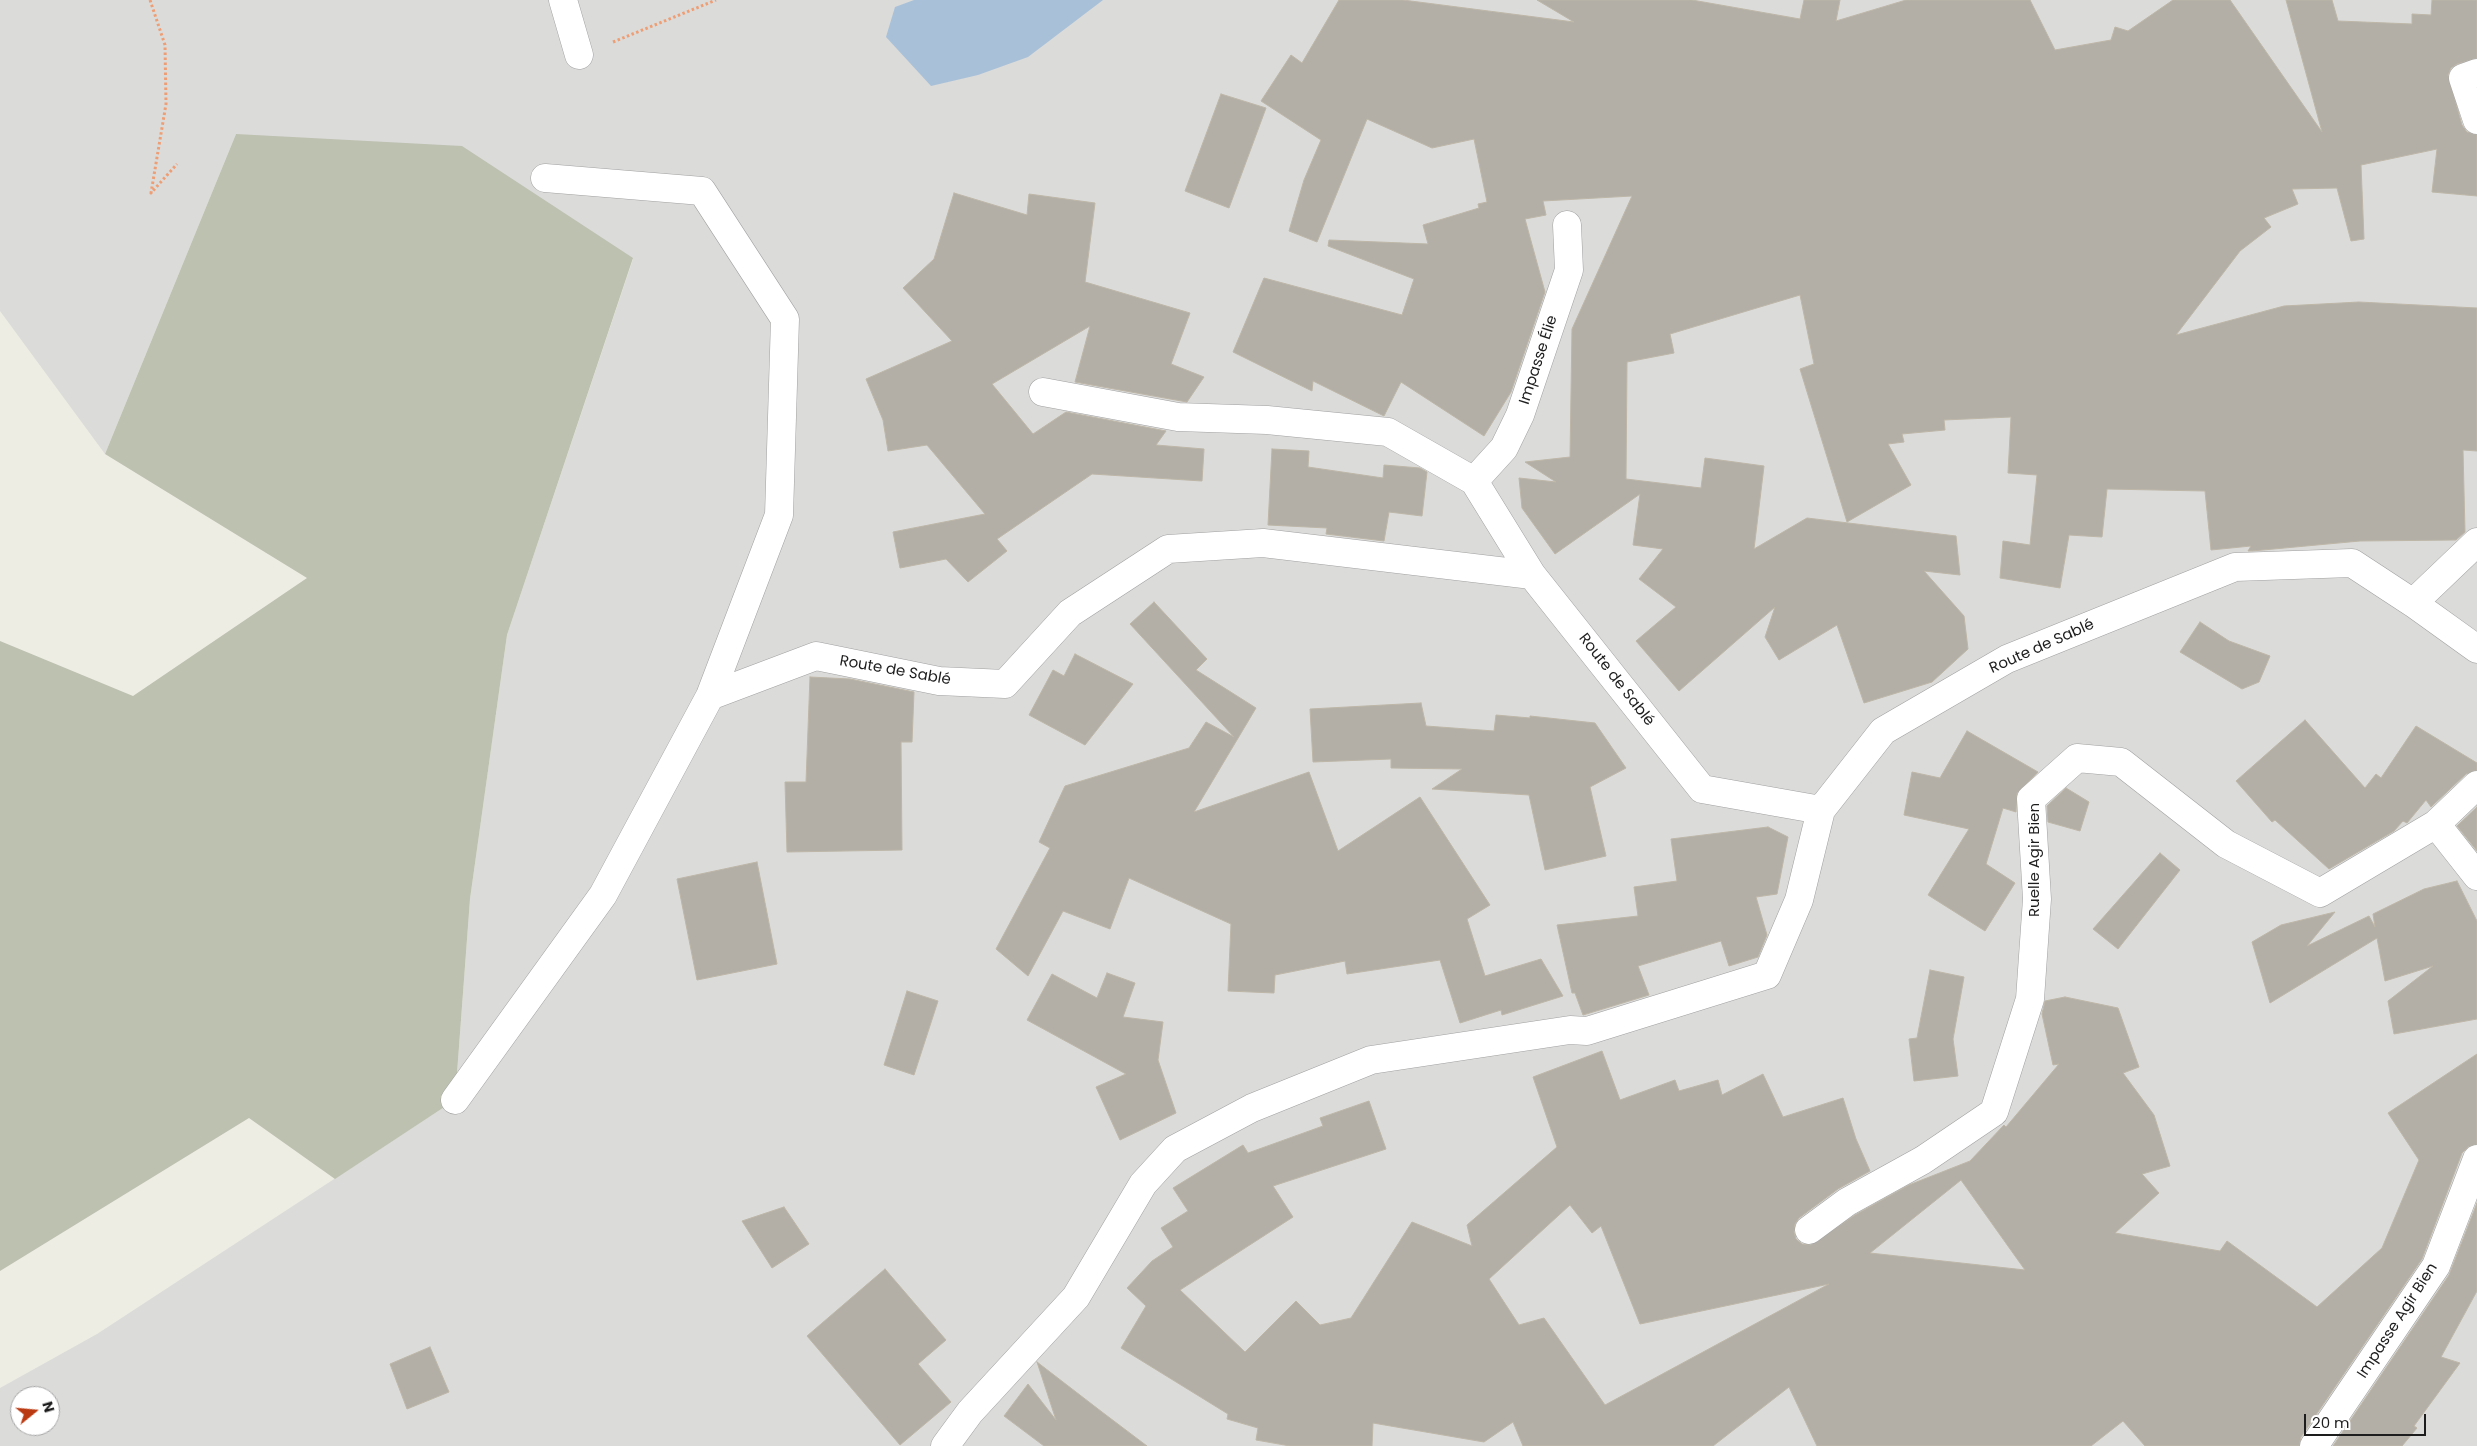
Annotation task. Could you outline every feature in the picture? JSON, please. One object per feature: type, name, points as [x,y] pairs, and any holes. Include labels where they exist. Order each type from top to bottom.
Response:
[{"type":"street","points":[[564,0],[579,55]]},
{"type":"street","points":[[2477,72],[2463,78],[2477,120]]},
{"type":"street","points":[[455,1100],[603,895],[710,696],[779,515],[784,319],[702,191],[545,178]]},
{"type":"street","name":"Impasse Élie","points":[[1474,481],[1504,448],[1520,415],[1569,270],[1567,225]]},
{"type":"street","points":[[1043,392],[1178,417],[1267,420],[1388,432],[1474,481],[1532,575]]},
{"type":"street","points":[[2414,603],[2477,542]]},
{"type":"street","name":"Route de Sablé","points":[[710,696],[816,656],[939,681],[1005,684],[1070,613],[1168,549],[1264,543],[1532,575],[1702,789],[1821,810],[1883,731],[2007,659],[2234,567],[2352,563],[2414,603],[2477,649]]},
{"type":"street","name":"Ruelle Agir Bien","points":[[1809,1230],[1847,1202],[1923,1160],[1994,1112],[2030,999],[2037,899],[2031,799],[2077,758],[2121,762],[2226,844],[2320,893],[2436,824],[2477,784]]},
{"type":"street","points":[[945,1446],[970,1412],[1076,1297],[1143,1184],[1174,1149],[1252,1108],[1371,1060],[1570,1030],[1587,1031],[1767,975],[1799,900],[1821,810]]},
{"type":"street","points":[[2436,824],[2477,876]]},
{"type":"street","name":"Impasse Agir Bien","points":[[2314,1446],[2436,1266],[2477,1159]]},
{"type":"path","points":[[150,0],[165,45],[166,104],[151,193],[177,164]]},
{"type":"path","points":[[579,55],[716,0]]},
{"type":"shaded area","points":[[0,0],[2477,0],[2477,1446],[0,1446],[0,1388],[97,1334],[455,1100],[470,899],[507,635],[633,259],[236,134],[105,454],[0,311]]},
{"type":"shaded area","points":[[236,134],[462,146],[633,258],[507,635],[470,899],[455,1100],[335,1179],[249,1118],[0,1271],[0,641],[133,696],[307,578],[105,454]]},
{"type":"water","points":[[914,0],[1103,0],[1028,57],[978,75],[931,86],[886,37],[895,7]]},
{"type":"building","points":[[1339,0],[1403,0],[1574,22],[1537,0],[1692,0],[1800,19],[1804,0],[1840,0],[1836,21],[1906,0],[2030,0],[2055,50],[2111,40],[2115,27],[2128,31],[2173,0],[2230,0],[2322,132],[2286,0],[2332,0],[2338,21],[2412,24],[2412,14],[2431,15],[2432,0],[2477,0],[2477,58],[2457,64],[2451,68],[2448,75],[2462,125],[2467,132],[2477,135],[2477,196],[2432,192],[2437,149],[2361,165],[2364,239],[2351,241],[2337,188],[2292,189],[2298,204],[2264,218],[2271,227],[2240,251],[2176,335],[2284,306],[2359,302],[2477,308],[2477,451],[2463,450],[2465,532],[2456,540],[2360,541],[2252,551],[2248,551],[2251,546],[2211,550],[2205,491],[2107,489],[2102,537],[2069,535],[2060,588],[2000,578],[2003,541],[2030,545],[2037,475],[2008,473],[2011,417],[1944,420],[1945,430],[1902,434],[1904,442],[1888,444],[1911,485],[1847,522],[1800,369],[1814,364],[1800,295],[1670,334],[1674,353],[1627,362],[1626,479],[1701,488],[1705,458],[1764,466],[1754,549],[1807,518],[1956,536],[1960,575],[1924,571],[1964,616],[1968,649],[1932,682],[1864,703],[1837,625],[1779,660],[1765,637],[1775,607],[1679,691],[1636,641],[1676,607],[1639,579],[1663,549],[1633,545],[1640,494],[1555,554],[1522,508],[1519,478],[1556,482],[1525,462],[1570,457],[1572,329],[1632,196],[1543,201],[1546,215],[1525,219],[1545,292],[1511,392],[1484,436],[1401,382],[1384,416],[1313,381],[1312,391],[1233,352],[1264,278],[1402,315],[1414,279],[1328,246],[1329,240],[1428,244],[1423,225],[1479,208],[1478,204],[1487,202],[1474,139],[1432,148],[1367,119],[1317,242],[1289,231],[1304,180],[1321,140],[1261,101],[1291,55],[1302,63]]},
{"type":"building","points":[[1221,94],[1266,108],[1229,208],[1185,191]]},
{"type":"building","points":[[954,193],[1027,215],[1029,194],[1095,203],[1085,282],[1190,313],[1171,364],[1204,377],[1187,402],[1075,382],[1090,326],[992,384],[1033,434],[1066,412],[1166,431],[1156,445],[1204,449],[1202,481],[1092,474],[997,539],[1007,551],[968,582],[946,559],[900,568],[893,532],[985,514],[927,445],[888,451],[883,420],[866,379],[952,341],[903,288],[934,259]]},
{"type":"building","points":[[1272,449],[1309,451],[1308,467],[1383,478],[1384,465],[1420,468],[1427,472],[1422,516],[1389,512],[1384,541],[1326,534],[1327,528],[1268,525]]},
{"type":"building","points":[[1154,602],[1207,659],[1196,670],[1256,708],[1194,812],[1309,772],[1338,851],[1420,797],[1490,905],[1467,919],[1485,976],[1541,959],[1563,996],[1502,1015],[1501,1010],[1460,1023],[1440,960],[1347,974],[1345,961],[1275,975],[1274,993],[1228,991],[1231,924],[1129,878],[1110,929],[1063,911],[1028,976],[996,949],[1050,848],[1039,842],[1065,786],[1189,748],[1206,722],[1234,737],[1130,624]]},
{"type":"building","points":[[2200,622],[2229,641],[2270,656],[2259,682],[2242,689],[2180,652]]},
{"type":"building","points":[[1075,654],[1133,684],[1085,745],[1029,715],[1053,670],[1064,676]]},
{"type":"building","points":[[810,677],[850,679],[914,692],[912,742],[901,742],[902,850],[787,852],[785,782],[806,782]]},
{"type":"building","points":[[1421,703],[1426,726],[1494,731],[1496,715],[1530,718],[1530,716],[1595,723],[1626,768],[1590,787],[1606,856],[1545,870],[1529,795],[1432,789],[1462,769],[1391,768],[1391,759],[1313,762],[1310,709]]},
{"type":"building","points":[[2305,720],[2365,788],[2376,774],[2381,778],[2416,726],[2477,763],[2477,770],[2466,774],[2431,807],[2426,800],[2407,823],[2403,821],[2394,831],[2329,869],[2275,820],[2272,822],[2236,781]]},
{"type":"building","points":[[1967,731],[2038,772],[2017,793],[2016,812],[2003,808],[1986,864],[2015,883],[1985,931],[1928,895],[1969,829],[1904,815],[1912,772],[1940,778]]},
{"type":"building","points":[[2066,788],[2089,802],[2080,831],[2048,822],[2047,806]]},
{"type":"building","points":[[2477,807],[2477,851],[2457,826]]},
{"type":"building","points":[[1768,827],[1788,837],[1777,894],[1756,897],[1767,935],[1758,957],[1729,966],[1721,941],[1638,966],[1649,995],[1583,1015],[1575,993],[1572,993],[1557,925],[1638,916],[1634,887],[1677,881],[1671,839]]},
{"type":"building","points":[[2160,853],[2180,870],[2118,949],[2093,929]]},
{"type":"building","points":[[757,862],[777,964],[697,980],[677,879]]},
{"type":"building","points":[[2457,881],[2477,921],[2477,1019],[2394,1034],[2388,1001],[2433,966],[2385,981],[2377,938],[2270,1003],[2252,942],[2281,925],[2335,912],[2307,946],[2369,916],[2375,927],[2373,914],[2424,889]]},
{"type":"building","points":[[1930,970],[1964,977],[1953,1039],[1958,1076],[1914,1081],[1909,1039],[1917,1038]]},
{"type":"building","points":[[1107,973],[1135,983],[1123,1017],[1163,1022],[1158,1060],[1176,1113],[1120,1140],[1096,1087],[1126,1074],[1027,1020],[1052,974],[1097,998]]},
{"type":"building","points":[[907,991],[938,1001],[914,1075],[884,1065]]},
{"type":"building","points":[[2065,997],[2118,1008],[2139,1067],[2123,1073],[2154,1115],[2170,1166],[2142,1174],[2159,1193],[2115,1233],[2220,1251],[2227,1241],[2317,1307],[2382,1248],[2419,1160],[2388,1113],[2477,1054],[2477,1144],[2468,1147],[2462,1153],[2422,1259],[2301,1437],[2299,1446],[2145,1446],[2123,1421],[2091,1446],[1817,1446],[1789,1387],[1713,1446],[1523,1446],[1513,1422],[1484,1442],[1373,1423],[1372,1446],[1290,1446],[1256,1440],[1258,1428],[1227,1419],[1228,1414],[1121,1348],[1146,1306],[1127,1288],[1152,1261],[1173,1247],[1161,1228],[1188,1211],[1173,1188],[1243,1145],[1248,1153],[1323,1126],[1320,1118],[1369,1101],[1386,1149],[1273,1186],[1293,1217],[1180,1290],[1245,1352],[1296,1301],[1320,1325],[1351,1318],[1412,1222],[1472,1246],[1467,1225],[1557,1147],[1533,1077],[1602,1051],[1620,1100],[1675,1080],[1679,1091],[1718,1080],[1722,1095],[1763,1074],[1783,1117],[1843,1098],[1856,1139],[1870,1171],[1838,1189],[1799,1218],[1795,1224],[1794,1232],[1796,1239],[1802,1244],[1811,1245],[1855,1215],[1909,1185],[1970,1161],[2004,1125],[2006,1127],[2059,1064],[2053,1065],[2042,1014],[2045,1001]],"holes":[[[1961,1180],[2025,1270],[1870,1253]],[[1570,1205],[1592,1233],[1601,1226],[1640,1324],[1829,1284],[1605,1405],[1544,1318],[1519,1325],[1489,1279]]]},
{"type":"building","points":[[2477,1203],[2477,1291],[2441,1357],[2460,1363],[2414,1426],[2417,1428],[2402,1446],[2333,1446],[2449,1275]]},
{"type":"building","points":[[784,1207],[809,1244],[772,1268],[742,1221]]},
{"type":"building","points":[[885,1269],[946,1340],[918,1364],[951,1402],[900,1445],[807,1336]]},
{"type":"building","points":[[430,1347],[449,1392],[407,1409],[390,1364]]},
{"type":"building","points":[[1037,1362],[1147,1446],[1044,1446],[1004,1416],[1028,1384],[1056,1420]]}]
